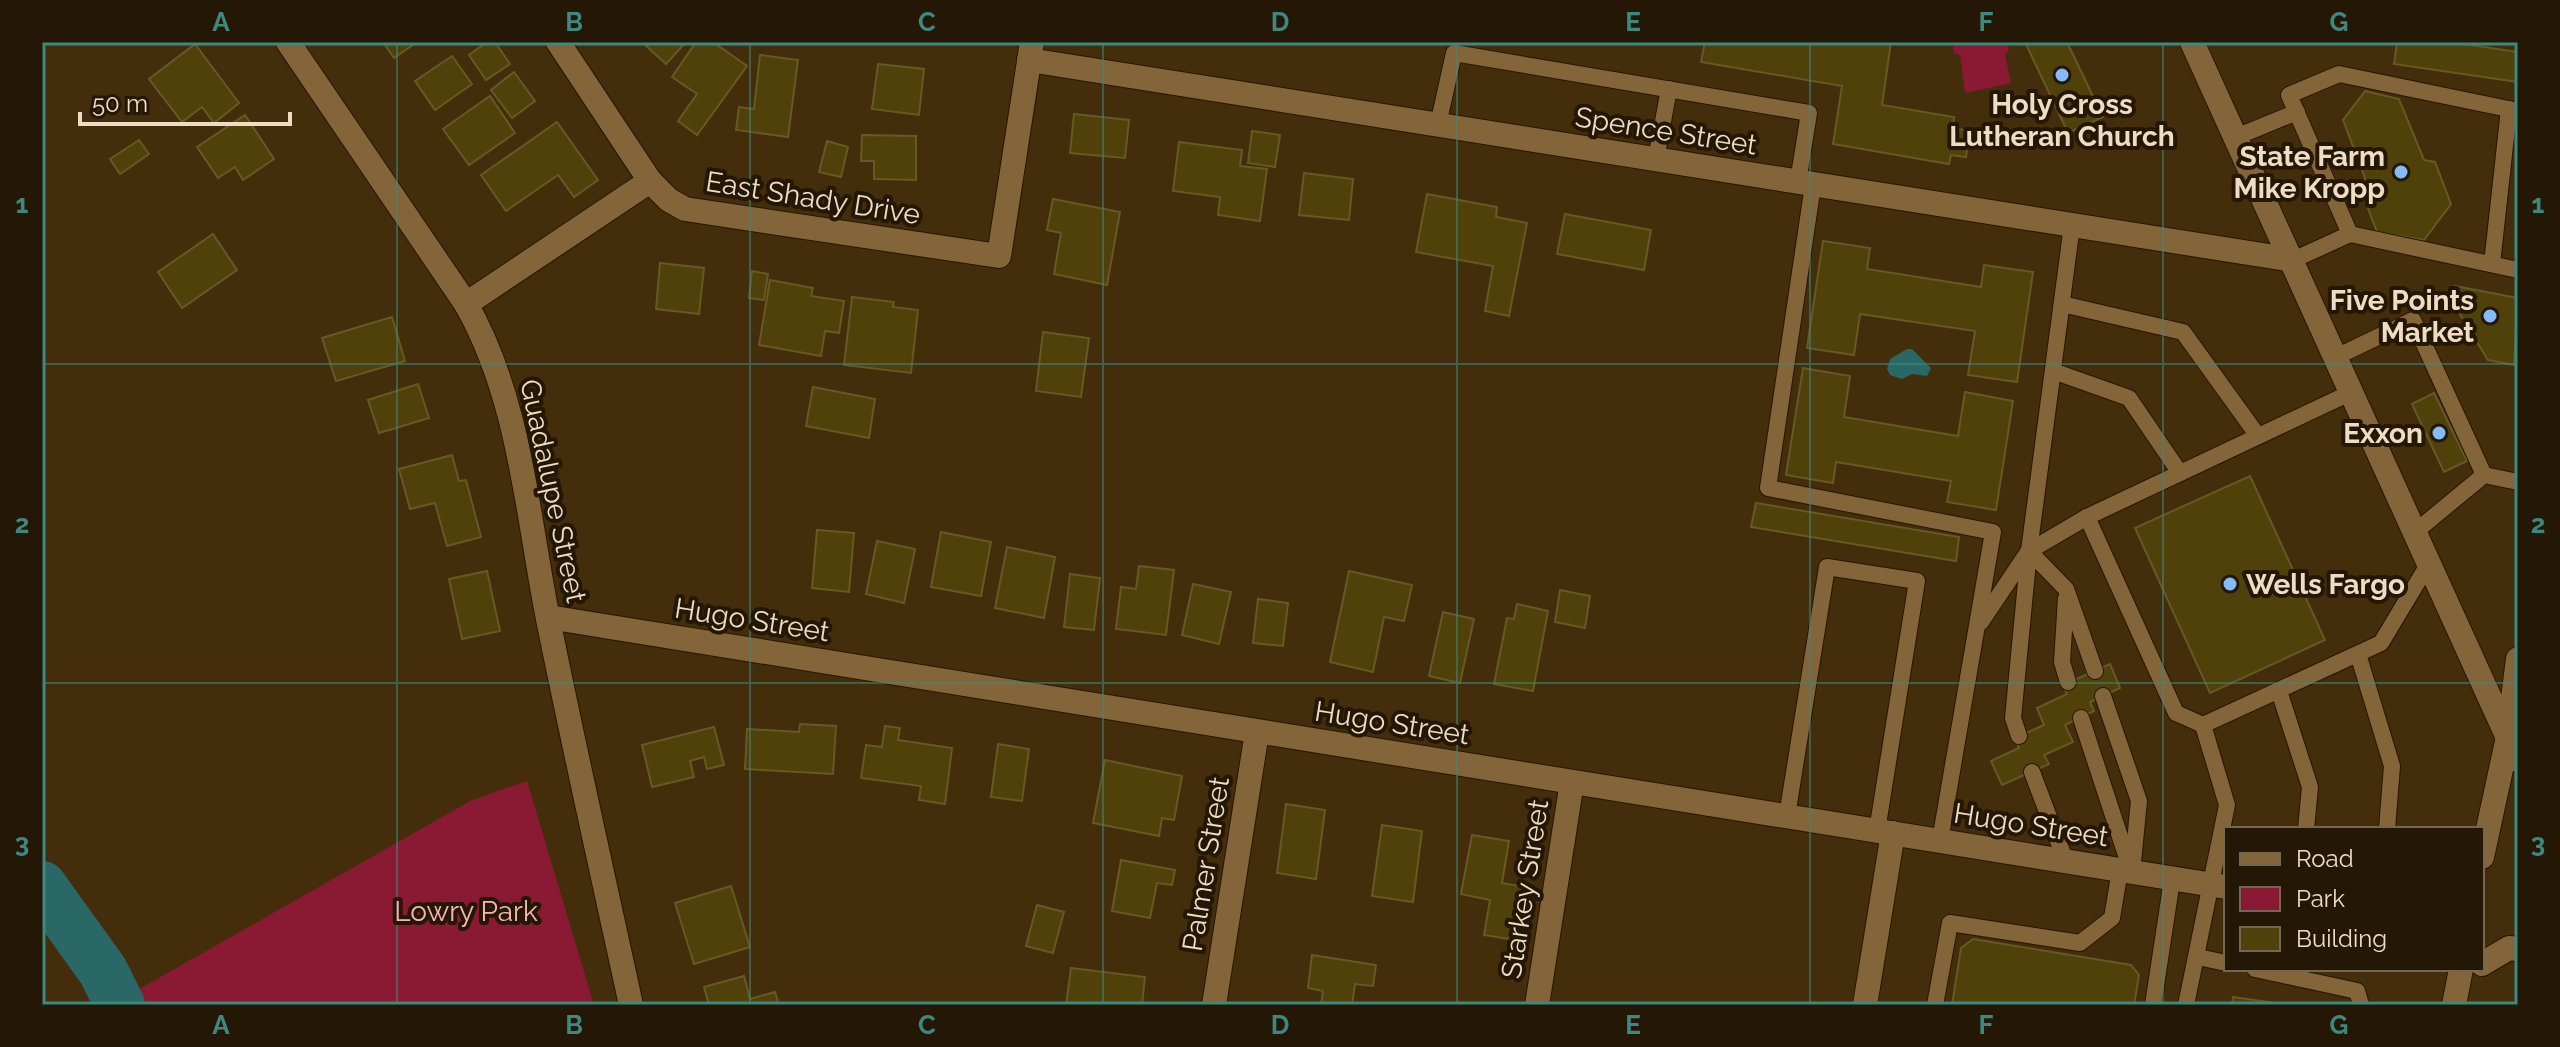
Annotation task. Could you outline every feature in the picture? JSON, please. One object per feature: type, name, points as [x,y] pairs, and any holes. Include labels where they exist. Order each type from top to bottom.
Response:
[{"type":"street","name":"Guadalupe Street","points":[[288,42],[466,304],[485,337],[504,388],[548,617],[631,1005]]},
{"type":"street","name":"East Shady Drive","points":[[558,42],[650,181],[669,200],[685,209],[999,256],[1030,51]]},
{"type":"street","points":[[2196,43],[2518,760]]},
{"type":"street","name":"Spence Street","points":[[1030,51],[1438,125],[2293,260]]},
{"type":"street","points":[[466,304],[650,181]]},
{"type":"street","name":"Hugo Street","points":[[548,617],[2218,885]]},
{"type":"street","points":[[2484,848],[2508,737],[2518,659]]},
{"type":"street","name":"Palmer Street","points":[[1214,1005],[1257,732]]},
{"type":"street","name":"Starkey Street","points":[[1537,1005],[1572,782]]},
{"type":"street","points":[[1865,1005],[1885,832]]},
{"type":"street","points":[[2484,963],[2509,948],[2518,949]]},
{"type":"street","points":[[2454,1005],[2465,972]]},
{"type":"lane","points":[[1438,125],[1454,53],[1809,113],[1806,183],[1768,488],[1993,532],[1940,841]]},
{"type":"lane","points":[[2350,234],[2289,95],[2339,74],[2514,110],[2492,264]]},
{"type":"lane","points":[[1656,159],[1669,89]]},
{"type":"lane","points":[[2236,137],[2297,112]]},
{"type":"lane","points":[[2019,736],[2013,718],[2029,551],[2072,225]]},
{"type":"lane","points":[[2293,260],[2350,234],[2518,270]]},
{"type":"lane","points":[[2062,304],[2183,332],[2258,436]]},
{"type":"lane","points":[[2336,357],[2413,320],[2484,475]]},
{"type":"lane","points":[[2053,371],[2129,398],[2180,473]]},
{"type":"lane","points":[[1977,629],[2029,551],[2087,517],[2352,392]]},
{"type":"lane","points":[[2484,475],[2518,482]]},
{"type":"lane","points":[[2415,532],[2484,475]]},
{"type":"lane","points":[[2087,517],[2176,713],[2203,725],[2381,643],[2429,563]]},
{"type":"lane","points":[[2029,551],[2066,589],[2095,671]]},
{"type":"lane","points":[[1787,816],[1827,567],[1917,581],[1885,832]]},
{"type":"lane","points":[[2066,589],[2062,662],[2068,682]]},
{"type":"lane","points":[[2358,654],[2392,766],[2387,827]]},
{"type":"lane","points":[[2279,691],[2310,787],[2306,827]]},
{"type":"lane","points":[[1935,1005],[1950,923],[2080,943],[2112,918],[2126,871],[2139,801],[2103,696]]},
{"type":"lane","points":[[2081,718],[2126,871]]},
{"type":"lane","points":[[2203,725],[2227,805],[2225,827]]},
{"type":"lane","points":[[2032,772],[2066,862]]},
{"type":"lane","points":[[2186,1005],[2218,885],[2224,832]]},
{"type":"lane","points":[[2153,1005],[2172,880]]},
{"type":"lane","points":[[2198,957],[2224,963]]},
{"type":"lane","points":[[2264,971],[2357,991],[2361,1005]]},
{"type":"green space","points":[[1952,42],[2007,42],[2009,50],[2005,54],[2011,83],[1965,93],[1960,55],[1954,53]]},
{"type":"green space","name":"Lowry Park","points":[[527,781],[594,1005],[111,1005],[472,800]]},
{"type":"water","points":[[1912,349],[1931,368],[1927,376],[1912,374],[1902,379],[1890,375],[1887,369],[1890,359]]},
{"type":"building","points":[[383,42],[417,42],[394,58]]},
{"type":"building","points":[[487,42],[495,42],[510,64],[486,80],[469,55]]},
{"type":"building","points":[[642,42],[686,42],[666,64]]},
{"type":"building","points":[[696,42],[713,42],[747,66],[697,135],[678,121],[697,94],[672,77]]},
{"type":"building","points":[[1705,42],[1891,42],[1882,105],[1954,117],[1953,128],[1969,131],[1966,157],[1951,155],[1949,164],[1833,144],[1842,86],[1701,62]]},
{"type":"building","name":"Holy Cross Lutheran Church","points":[[2025,42],[2067,42],[2103,117],[2068,133]]},
{"type":"building","points":[[2397,42],[2451,42],[2518,52],[2518,82],[2394,64]]},
{"type":"building","points":[[195,44],[239,103],[214,123],[202,107],[182,122],[149,79]]},
{"type":"building","points":[[760,55],[798,60],[788,137],[736,130],[739,107],[754,109]]},
{"type":"building","points":[[452,56],[472,84],[435,110],[415,81]]},
{"type":"building","points":[[878,64],[924,69],[919,115],[872,109]]},
{"type":"building","points":[[514,72],[535,101],[512,118],[491,90]]},
{"type":"building","name":"State Farm Mike Kropp","points":[[2365,91],[2399,99],[2424,160],[2435,162],[2451,204],[2424,240],[2377,232],[2361,190],[2366,181],[2343,120]]},
{"type":"building","points":[[490,96],[515,133],[469,165],[443,129]]},
{"type":"building","points":[[1074,114],[1129,120],[1125,158],[1070,153]]},
{"type":"building","points":[[245,115],[274,159],[243,180],[235,167],[218,178],[197,147]]},
{"type":"building","points":[[557,122],[598,180],[574,197],[558,175],[506,211],[481,175]]},
{"type":"building","points":[[1252,131],[1280,135],[1275,167],[1248,163]]},
{"type":"building","points":[[862,135],[916,136],[916,180],[874,179],[874,161],[861,161]]},
{"type":"building","points":[[139,140],[149,154],[120,174],[110,159]]},
{"type":"building","points":[[827,141],[848,147],[841,177],[819,172]]},
{"type":"building","points":[[1179,142],[1242,150],[1240,166],[1267,169],[1260,221],[1218,215],[1220,197],[1173,191]]},
{"type":"building","points":[[1304,173],[1353,179],[1349,220],[1299,215]]},
{"type":"building","points":[[1427,194],[1497,207],[1496,217],[1527,223],[1509,316],[1485,311],[1493,266],[1416,252]]},
{"type":"building","points":[[1053,199],[1120,212],[1107,285],[1054,274],[1061,233],[1047,230]]},
{"type":"building","points":[[1565,214],[1651,230],[1644,270],[1557,254]]},
{"type":"building","points":[[213,234],[237,270],[182,308],[158,272]]},
{"type":"building","points":[[1823,241],[1870,248],[1867,269],[1981,287],[1984,265],[2033,272],[2017,382],[1968,375],[1975,331],[1860,314],[1854,355],[1807,348]]},
{"type":"building","points":[[660,263],[704,268],[699,314],[656,309]]},
{"type":"building","points":[[752,271],[768,274],[764,300],[749,298]]},
{"type":"building","points":[[770,280],[813,288],[811,296],[844,301],[839,333],[825,331],[821,356],[759,345]]},
{"type":"building","name":"Five Points Market","points":[[2455,286],[2518,298],[2514,365],[2488,360],[2450,298]]},
{"type":"building","points":[[852,297],[894,302],[893,307],[918,310],[911,373],[844,365]]},
{"type":"building","points":[[392,317],[405,361],[336,381],[322,338]]},
{"type":"building","points":[[1043,332],[1089,338],[1081,397],[1036,391]]},
{"type":"building","points":[[1803,368],[1850,376],[1844,417],[1958,436],[1965,392],[2013,401],[1996,510],[1947,502],[1951,481],[1836,462],[1833,483],[1786,475]]},
{"type":"building","points":[[418,384],[429,418],[379,433],[368,400]]},
{"type":"building","points":[[813,387],[875,399],[869,438],[806,426]]},
{"type":"building","name":"Exxon","points":[[2434,393],[2467,461],[2444,472],[2412,404]]},
{"type":"building","points":[[452,455],[459,481],[466,480],[481,537],[447,546],[435,503],[410,509],[399,469]]},
{"type":"building","name":"Wells Fargo","points":[[2250,476],[2325,640],[2210,693],[2135,528]]},
{"type":"building","points":[[1756,503],[1959,537],[1956,561],[1751,527]]},
{"type":"building","points":[[817,530],[854,533],[849,592],[812,588]]},
{"type":"building","points":[[941,532],[991,542],[981,596],[931,587]]},
{"type":"building","points":[[877,541],[915,549],[904,603],[866,594]]},
{"type":"building","points":[[1007,547],[1055,557],[1044,618],[995,608]]},
{"type":"building","points":[[1139,566],[1174,570],[1166,635],[1116,629],[1121,587],[1136,589]]},
{"type":"building","points":[[487,571],[500,631],[462,639],[449,579]]},
{"type":"building","points":[[1349,571],[1412,585],[1404,621],[1384,617],[1373,672],[1330,662]]},
{"type":"building","points":[[1070,574],[1100,578],[1094,630],[1064,627]]},
{"type":"building","points":[[1193,584],[1231,592],[1219,644],[1182,635]]},
{"type":"building","points":[[1560,590],[1590,596],[1585,628],[1555,622]]},
{"type":"building","points":[[1258,599],[1288,603],[1283,646],[1253,643]]},
{"type":"building","points":[[1517,604],[1548,611],[1533,691],[1494,684],[1507,618],[1514,619]]},
{"type":"building","points":[[1443,612],[1474,619],[1460,683],[1429,676]]},
{"type":"building","points":[[2110,664],[2120,688],[2090,702],[2094,711],[2065,725],[2073,742],[2044,755],[2049,764],[2002,785],[1991,761],[2019,748],[2015,738],[2044,725],[2037,708],[2067,694],[2063,685]]},
{"type":"building","points":[[800,724],[836,726],[833,774],[745,769],[747,729],[799,732]]},
{"type":"building","points":[[885,726],[900,728],[898,740],[952,748],[945,804],[919,800],[921,786],[861,778],[866,745],[882,747]]},
{"type":"building","points":[[714,727],[724,765],[707,769],[704,757],[690,761],[694,777],[652,787],[642,745]]},
{"type":"building","points":[[998,744],[1029,749],[1022,801],[991,797]]},
{"type":"building","points":[[1105,760],[1182,776],[1174,820],[1162,818],[1159,836],[1093,823]]},
{"type":"building","points":[[1286,804],[1325,810],[1316,879],[1277,873]]},
{"type":"building","points":[[1382,825],[1422,831],[1413,902],[1372,896]]},
{"type":"building","points":[[1472,835],[1509,841],[1502,883],[1525,887],[1515,940],[1484,935],[1490,900],[1461,894]]},
{"type":"building","points":[[1121,860],[1175,870],[1172,885],[1157,883],[1150,918],[1112,911]]},
{"type":"building","points":[[731,886],[750,947],[694,964],[675,903]]},
{"type":"building","points":[[1037,905],[1064,912],[1053,953],[1026,946]]},
{"type":"building","points":[[1973,939],[2131,965],[2139,975],[2134,1005],[1952,1005],[1961,948]]},
{"type":"building","points":[[1312,955],[1376,965],[1373,986],[1355,984],[1352,1005],[1321,1005],[1323,991],[1308,988]]},
{"type":"building","points":[[1071,968],[1145,977],[1142,1005],[1066,1005]]},
{"type":"building","points":[[744,976],[750,999],[775,992],[779,1005],[709,1005],[704,987]]},
{"type":"building","points":[[2233,997],[2290,1005],[2232,1005]]},
{"type":"waterway","points":[[42,886],[103,971],[120,1005]]},
{"type":"place","name":"Holy Cross Lutheran Church","points":[[2062,75]]},
{"type":"place","name":"State Farm Mike Kropp","points":[[2401,172]]},
{"type":"place","name":"Five Points Market","points":[[2490,316]]},
{"type":"place","name":"Exxon","points":[[2439,433]]},
{"type":"place","name":"Wells Fargo","points":[[2230,584]]}]
